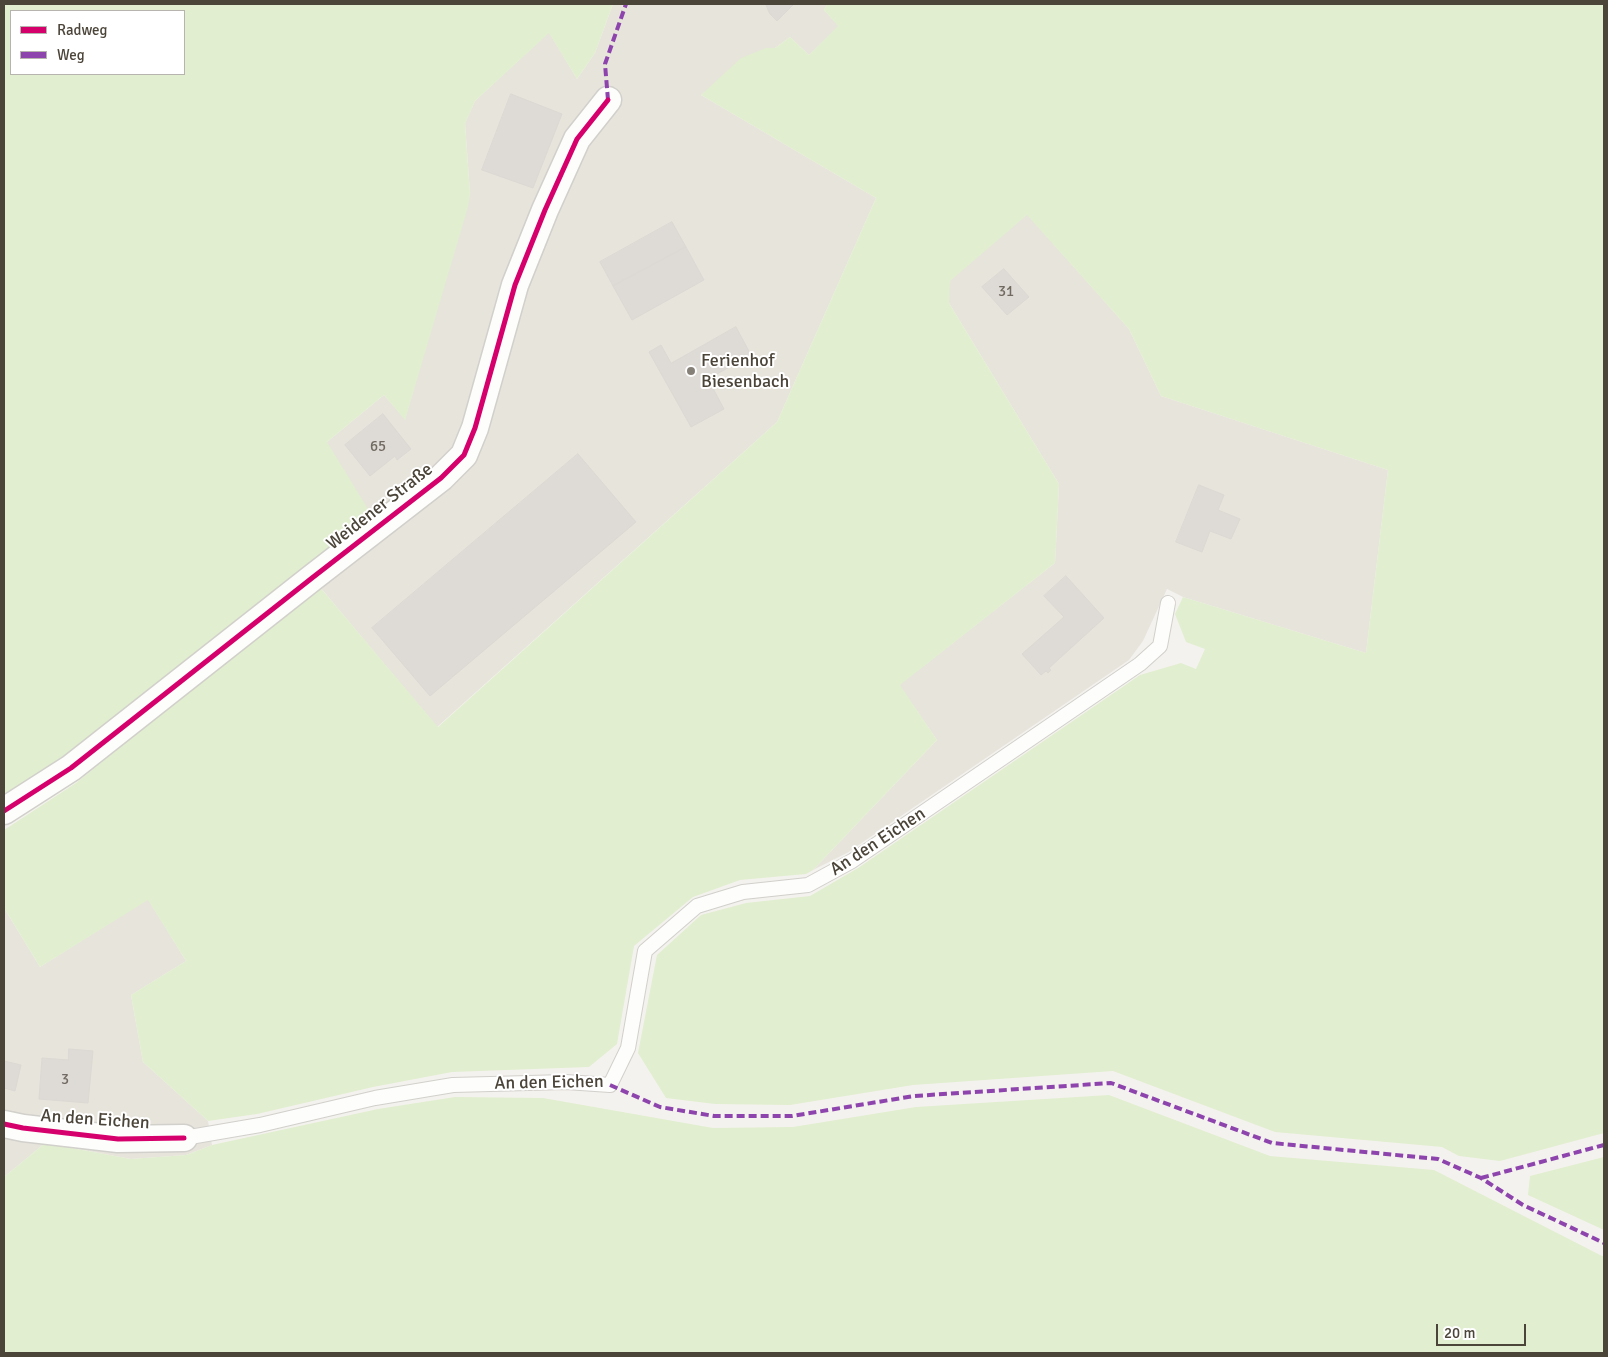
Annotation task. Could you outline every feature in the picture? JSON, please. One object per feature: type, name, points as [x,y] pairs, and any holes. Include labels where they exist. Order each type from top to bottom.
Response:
[{"type":"street","name":"Weidener Straße","points":[[4,811],[71,768],[442,478],[464,455],[475,428],[515,285],[545,210],[577,139],[608,100]]},
{"type":"street","name":"An den Eichen","points":[[4,1124],[118,1139],[184,1138]]},
{"type":"lane","name":"An den Eichen","points":[[184,1138],[260,1125],[375,1098],[453,1085],[566,1082],[610,1085],[628,1048],[645,951],[697,906],[743,892],[808,885],[852,861],[1140,664],[1160,646],[1168,604]]},
{"type":"shaded area","points":[[613,4],[827,4],[824,10],[839,26],[809,55],[790,37],[775,48],[766,49],[701,95],[876,198],[777,422],[437,727],[305,569],[327,442],[384,395],[405,419],[470,194],[465,123],[475,101],[549,32],[577,79],[595,53]]},
{"type":"shaded area","points":[[1027,214],[1129,329],[1161,396],[1388,470],[1366,653],[1183,597],[1167,589],[1143,641],[1129,660],[847,853],[813,870],[937,740],[899,685],[1055,563],[1059,484],[949,303],[949,281]]},
{"type":"shaded area","points":[[148,899],[186,961],[131,995],[143,1062],[208,1121],[212,1145],[186,1155],[131,1159],[45,1143],[4,1177],[4,908],[40,967]]},
{"type":"green space","points":[[4,4],[613,4],[595,53],[577,79],[549,33],[475,101],[465,124],[470,194],[468,207],[405,420],[384,395],[327,442],[373,517],[66,754],[4,796]]},
{"type":"green space","points":[[827,4],[1604,4],[1604,1133],[1500,1161],[1459,1156],[1442,1147],[1275,1132],[1113,1071],[913,1085],[790,1105],[715,1104],[666,1098],[638,1053],[657,955],[701,915],[746,903],[810,896],[858,868],[1140,675],[1181,663],[1196,669],[1205,649],[1186,642],[1175,614],[1183,597],[1366,653],[1388,470],[1161,396],[1129,329],[1027,215],[950,281],[949,303],[1059,484],[1055,563],[900,685],[937,740],[813,870],[806,874],[740,880],[693,897],[634,946],[617,1044],[589,1067],[452,1072],[373,1087],[257,1114],[208,1121],[143,1062],[131,995],[186,961],[148,900],[40,967],[4,908],[4,830],[76,783],[319,586],[438,727],[777,422],[876,198],[701,95],[741,58],[766,48],[775,48],[790,37],[809,55],[838,26],[824,10]]},
{"type":"green space","points":[[1109,1095],[1270,1156],[1434,1170],[1604,1257],[1604,1353],[4,1353],[4,1177],[45,1143],[131,1159],[186,1155],[212,1145],[378,1109],[455,1097],[543,1098],[713,1128],[793,1127],[916,1107]]},
{"type":"green space","points":[[1604,1157],[1604,1230],[1528,1195],[1530,1176]]},
{"type":"building","points":[[766,4],[794,4],[777,21],[770,14]]},
{"type":"building","points":[[511,94],[562,114],[533,188],[482,170]]},
{"type":"building","points":[[672,222],[686,247],[613,286],[600,262]]},
{"type":"building","points":[[686,247],[704,280],[632,320],[613,286]]},
{"type":"building","points":[[1004,269],[1029,297],[1007,315],[982,287]]},
{"type":"building","name":"Ferienhof Biesenbach","points":[[736,327],[751,355],[708,379],[724,409],[691,427],[649,352],[661,345],[671,363]]},
{"type":"building","points":[[383,414],[411,449],[397,460],[395,456],[370,476],[345,445]]},
{"type":"building","points":[[578,454],[636,522],[430,696],[372,628]]},
{"type":"building","points":[[1199,485],[1224,495],[1218,510],[1240,519],[1231,539],[1210,531],[1202,552],[1176,542]]},
{"type":"building","points":[[1066,576],[1104,618],[1049,668],[1051,670],[1048,673],[1046,671],[1041,675],[1022,654],[1064,617],[1044,596]]},
{"type":"building","points":[[69,1049],[93,1051],[88,1103],[39,1099],[42,1058],[68,1060]]},
{"type":"building","points":[[4,1061],[21,1065],[15,1091],[4,1088]]},
{"type":"marked path","points":[[608,100],[605,64],[626,4]]},
{"type":"marked path","points":[[610,1085],[660,1107],[714,1116],[792,1116],[914,1096],[1111,1083],[1272,1143],[1438,1159],[1481,1178],[1523,1205],[1604,1243]]},
{"type":"marked path","points":[[1481,1178],[1604,1145]]},
{"type":"cycle path","points":[[4,811],[71,768],[441,478],[464,455],[475,428],[515,285],[545,210],[577,139],[608,100]]},
{"type":"cycle path","points":[[4,1124],[118,1139],[184,1138]]},
{"type":"place","name":"Ferienhof Biesenbach","points":[[691,371]]}]
